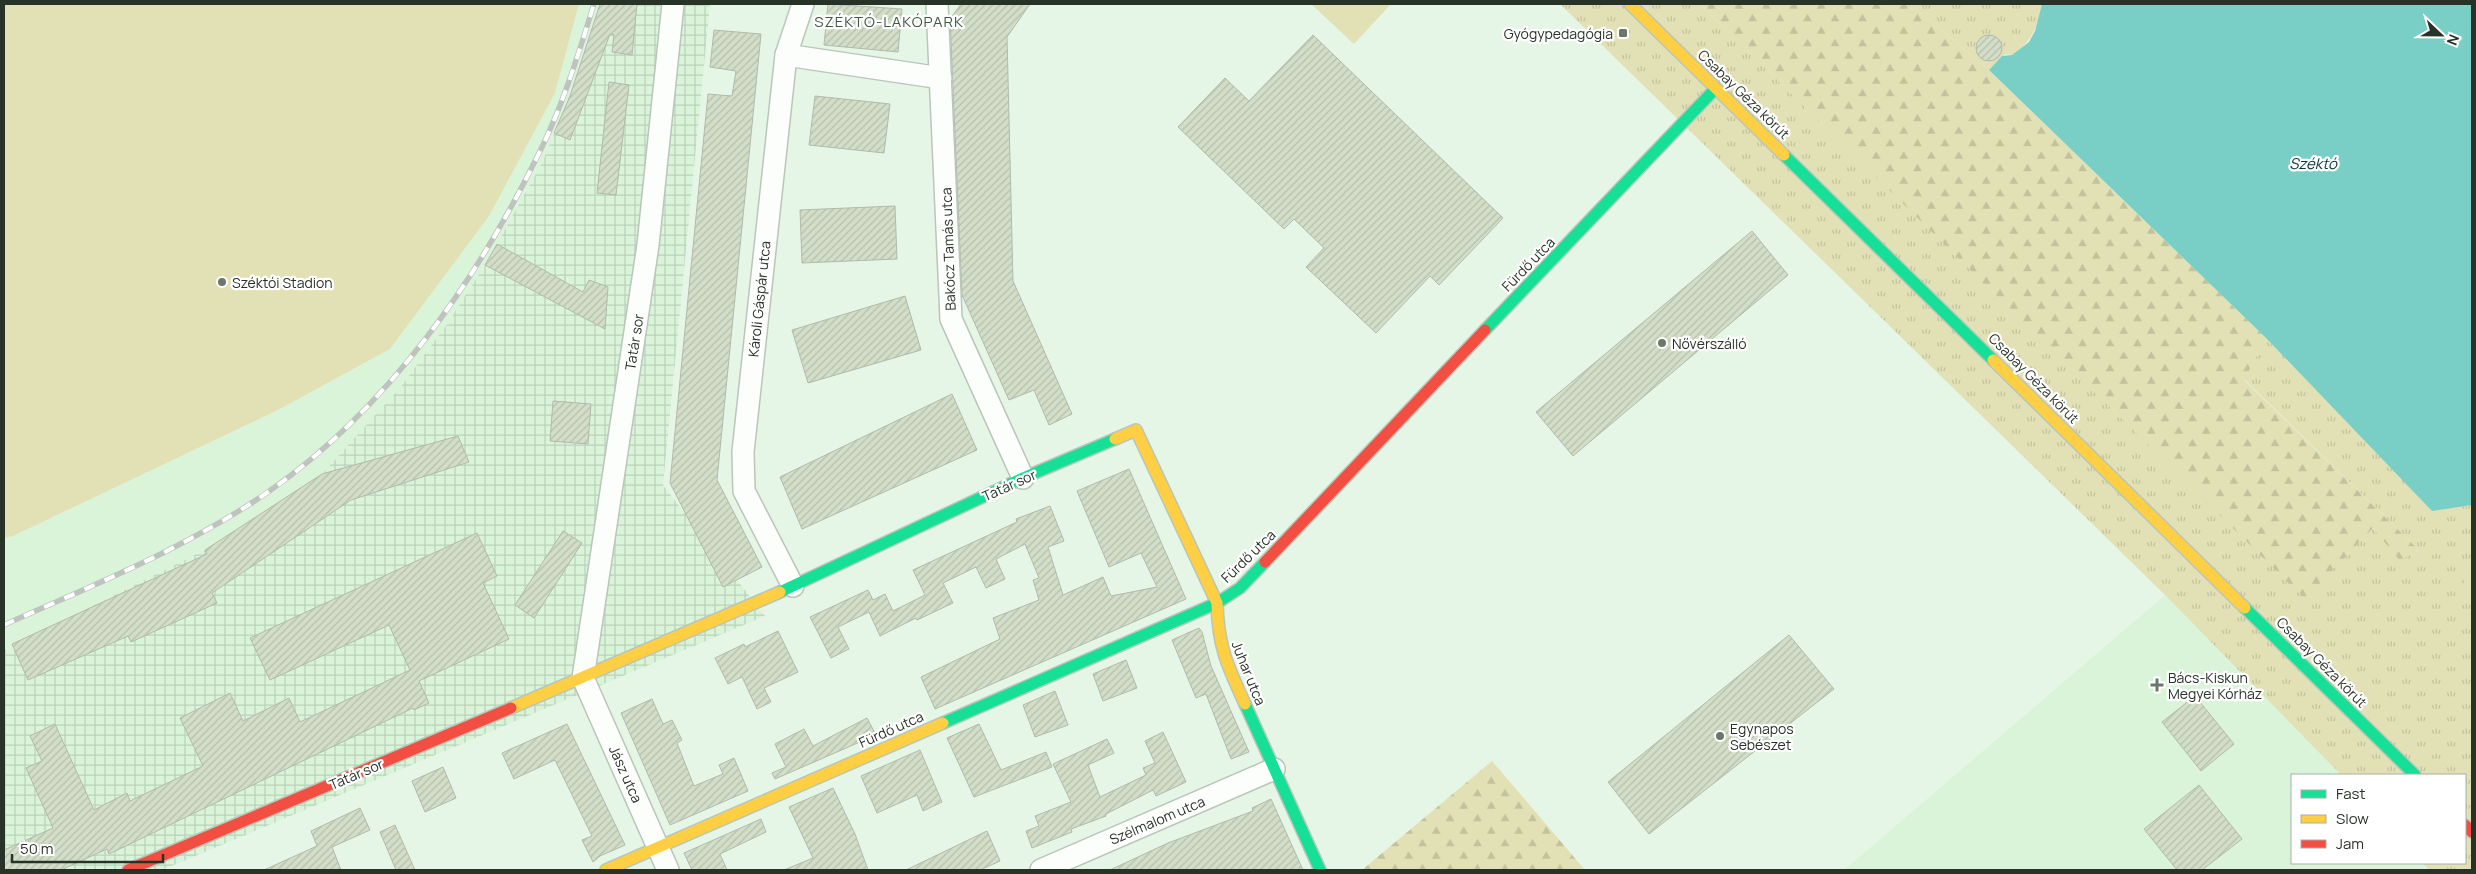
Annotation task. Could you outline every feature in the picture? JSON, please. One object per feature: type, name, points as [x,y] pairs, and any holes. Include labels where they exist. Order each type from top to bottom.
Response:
[{"type":"street","name":"Tatár sor","points":[[584,678],[648,245],[673,4]]},
{"type":"street","points":[[798,4],[803,4]]},
{"type":"street","name":"Károli Gáspár utca","points":[[793,586],[744,491],[743,452],[786,55],[803,4]]},
{"type":"street","name":"Bakócz Tamás utca","points":[[937,4],[951,318],[1022,478]]},
{"type":"street","name":"Csabay Géza körút","points":[[1630,4],[2414,774]]},
{"type":"street","points":[[786,55],[941,78]]},
{"type":"street","name":"Fürdő utca","points":[[606,870],[1217,603],[1240,588],[1716,88]]},
{"type":"street","name":"Tatár sor","points":[[128,870],[584,678],[793,586],[1022,478],[1136,430]]},
{"type":"street","name":"Juhar utca","points":[[1136,430],[1217,603],[1218,633],[1225,660],[1320,870]]},
{"type":"street","name":"Jász utca","points":[[584,678],[668,870]]},
{"type":"street","name":"Szélmalom utca","points":[[1041,870],[1274,769]]},
{"type":"shaded area","points":[[579,4],[600,4],[570,96],[542,163],[485,265],[447,324],[400,388],[322,474],[205,550],[4,650],[4,538],[13,536],[278,410],[390,349],[555,93]]},
{"type":"shaded area","points":[[600,4],[710,4],[663,485],[765,616],[162,870],[4,870],[4,650],[205,550],[322,474],[400,388],[447,324],[485,265],[542,163],[570,96]]},
{"type":"shaded area","name":"Bács-Kiskun Megyei Kórház","points":[[2165,595],[2340,774],[2291,774],[2291,864],[2424,864],[2429,870],[1844,870]]},
{"type":"green space","name":"Széktói Stadion","points":[[4,4],[579,4],[555,93],[489,216],[390,349],[278,410],[13,536],[4,538]]},
{"type":"green space","points":[[1311,4],[1391,4],[1354,44]]},
{"type":"green space","points":[[1560,4],[1700,4],[2305,598],[2373,528],[2400,560],[2419,550],[2244,379],[2266,338],[2432,510],[2472,505],[2472,571],[2458,591],[2472,585],[2472,870],[2429,870],[2424,864],[2466,864],[2466,774],[2340,774],[2165,595]]},
{"type":"green space","points":[[1700,4],[1910,4],[1989,70],[2266,338],[2244,380],[2419,550],[2400,561],[2373,528],[2305,599]]},
{"type":"green space","points":[[1910,4],[2042,4],[2036,27],[2030,39],[2012,55],[2005,54],[1989,70]]},
{"type":"green space","points":[[2472,571],[2472,585],[2457,592]]},
{"type":"green space","points":[[1492,761],[1585,870],[1362,870]]},
{"type":"water","name":"Széktó","points":[[2042,4],[2472,4],[2472,505],[2432,511],[2266,338],[1989,70],[2002,56],[2012,55],[2029,42],[2035,31]]},
{"type":"building","points":[[600,4],[637,4],[632,55],[612,52],[614,35],[610,34],[570,140],[554,133],[570,96]]},
{"type":"building","points":[[828,4],[902,9],[898,52],[824,45]]},
{"type":"building","points":[[961,4],[1030,4],[1007,37],[1013,281],[1072,414],[1049,425],[1034,390],[1009,400],[962,295],[950,19]]},
{"type":"building","points":[[714,30],[761,34],[717,480],[762,567],[723,587],[670,483],[708,94],[732,96],[736,71],[710,67]]},
{"type":"building","points":[[1313,35],[1503,218],[1439,285],[1430,276],[1376,333],[1306,267],[1324,248],[1294,219],[1284,229],[1178,127],[1225,78],[1249,101]]},
{"type":"building","points":[[1989,35],[1998,39],[2002,48],[1998,57],[1989,61],[1980,57],[1976,48],[1980,39]]},
{"type":"building","points":[[609,82],[629,85],[616,195],[597,193]]},
{"type":"building","points":[[815,96],[890,104],[884,153],[809,145]]},
{"type":"building","points":[[895,206],[897,259],[802,263],[800,210]]},
{"type":"building","name":"Nővérszálló","points":[[1752,231],[1788,275],[1573,456],[1536,412]]},
{"type":"building","points":[[497,244],[583,292],[589,280],[608,287],[605,329],[485,265]]},
{"type":"building","points":[[905,296],[921,350],[808,383],[792,330]]},
{"type":"building","points":[[952,394],[977,450],[802,529],[780,477]]},
{"type":"building","points":[[553,401],[591,404],[588,444],[550,441]]},
{"type":"building","points":[[458,436],[469,462],[351,500],[212,593],[217,603],[131,642],[128,636],[28,680],[12,644],[207,554],[205,550],[322,474]]},
{"type":"building","points":[[1129,469],[1186,599],[935,709],[921,677],[1000,639],[993,618],[1039,600],[1033,580],[1039,578],[1025,544],[996,559],[1005,579],[986,588],[976,567],[943,583],[953,603],[917,620],[916,618],[880,636],[869,612],[838,627],[849,649],[831,658],[810,617],[868,590],[873,600],[885,594],[893,611],[925,595],[913,570],[1017,522],[1016,519],[1050,506],[1064,541],[1048,547],[1063,595],[1103,577],[1111,596],[1157,587],[1141,553],[1109,567],[1077,491]]},
{"type":"building","points":[[563,531],[582,543],[534,618],[515,605]]},
{"type":"building","points":[[477,533],[497,576],[483,583],[509,639],[419,681],[429,703],[414,710],[413,708],[109,854],[107,849],[61,870],[4,870],[4,850],[53,828],[26,768],[42,761],[30,736],[55,724],[94,810],[127,793],[130,801],[203,766],[180,718],[230,693],[243,721],[289,698],[300,722],[410,670],[389,625],[270,680],[250,638]]},
{"type":"building","points":[[1199,628],[1202,632],[1211,666],[1249,752],[1231,759],[1206,694],[1196,698],[1172,640]]},
{"type":"building","points":[[778,631],[798,672],[764,688],[771,702],[757,709],[742,677],[728,684],[715,658],[744,644],[745,647]]},
{"type":"building","name":"Egynapos Sebészet","points":[[1789,635],[1834,689],[1649,834],[1608,782]]},
{"type":"building","points":[[1126,660],[1137,688],[1103,701],[1093,674]]},
{"type":"building","points":[[1055,691],[1068,725],[1035,737],[1023,705]]},
{"type":"building","points":[[2195,696],[2234,744],[2201,771],[2162,722]]},
{"type":"building","points":[[652,699],[663,724],[672,720],[682,740],[677,743],[694,786],[723,774],[719,765],[734,758],[748,791],[670,825],[621,713]]},
{"type":"building","points":[[867,718],[876,735],[775,779],[772,773],[786,767],[775,744],[804,729],[813,746]]},
{"type":"building","points":[[567,724],[625,845],[600,856],[593,862],[582,840],[592,836],[555,760],[514,779],[502,753]]},
{"type":"building","points":[[979,724],[1001,770],[1046,752],[1052,767],[974,797],[947,738]]},
{"type":"building","points":[[1163,732],[1186,782],[1156,796],[1153,790],[1106,814],[1106,816],[1071,829],[1072,832],[1032,848],[1026,831],[1039,826],[1035,816],[1071,802],[1053,764],[1107,739],[1114,753],[1088,765],[1100,797],[1146,775],[1143,768],[1155,763],[1145,741]]},
{"type":"building","points":[[920,750],[942,802],[923,811],[917,795],[877,813],[861,776]]},
{"type":"building","points":[[443,767],[456,798],[425,812],[412,781]]},
{"type":"building","points":[[2199,785],[2242,839],[2202,870],[2177,870],[2144,829]]},
{"type":"building","points":[[833,788],[855,834],[868,870],[784,870],[813,858],[789,807]]},
{"type":"building","points":[[1271,799],[1303,870],[1110,870],[1168,843],[1253,811],[1252,808]]},
{"type":"building","points":[[360,808],[370,830],[332,847],[341,870],[264,870],[317,846],[311,831]]},
{"type":"building","points":[[761,819],[766,832],[720,854],[727,870],[692,870],[684,853]]},
{"type":"building","points":[[395,825],[415,870],[396,870],[380,832]]},
{"type":"building","points":[[987,831],[1000,861],[980,870],[906,870]]},
{"type":"railway","points":[[4,625],[105,580],[205,531],[268,492],[312,458],[353,421],[427,337],[460,292],[490,244],[517,196],[550,130],[571,77],[594,4]]},
{"type":"traffic: fast","points":[[1485,330],[1716,88]]},
{"type":"traffic: fast","points":[[1784,155],[1993,360]]},
{"type":"traffic: fast","points":[[780,592],[1023,478],[1115,439]]},
{"type":"traffic: fast","points":[[943,723],[1217,603],[1240,588],[1265,562]]},
{"type":"traffic: fast","points":[[2245,608],[2414,774]]},
{"type":"traffic: fast","points":[[1245,704],[1320,870]]},
{"type":"traffic: slow","points":[[1630,4],[1784,155]]},
{"type":"traffic: slow","points":[[1993,360],[2245,608]]},
{"type":"traffic: slow","points":[[1115,439],[1136,430],[1217,603],[1219,631],[1225,655],[1245,704]]},
{"type":"traffic: slow","points":[[511,708],[780,592]]},
{"type":"traffic: slow","points":[[606,870],[943,723]]},
{"type":"traffic: jam","points":[[1265,562],[1485,330]]},
{"type":"traffic: jam","points":[[128,870],[511,708]]},
{"type":"traffic: jam","points":[[2466,826],[2472,832]]},
{"type":"place","name":"Gyógypedagógia","points":[[1623,33]]},
{"type":"place","name":"Széktói Stadion","points":[[222,282]]},
{"type":"place","name":"Nővérszálló","points":[[1662,343]]},
{"type":"place","name":"Bács-Kiskun Megyei Kórház","points":[[2157,685]]},
{"type":"place","name":"Egynapos Sebészet","points":[[1720,736]]},
{"type":"district","name":"SZÉKTÓ-LAKÓPARK","points":[[889,21]]}]
